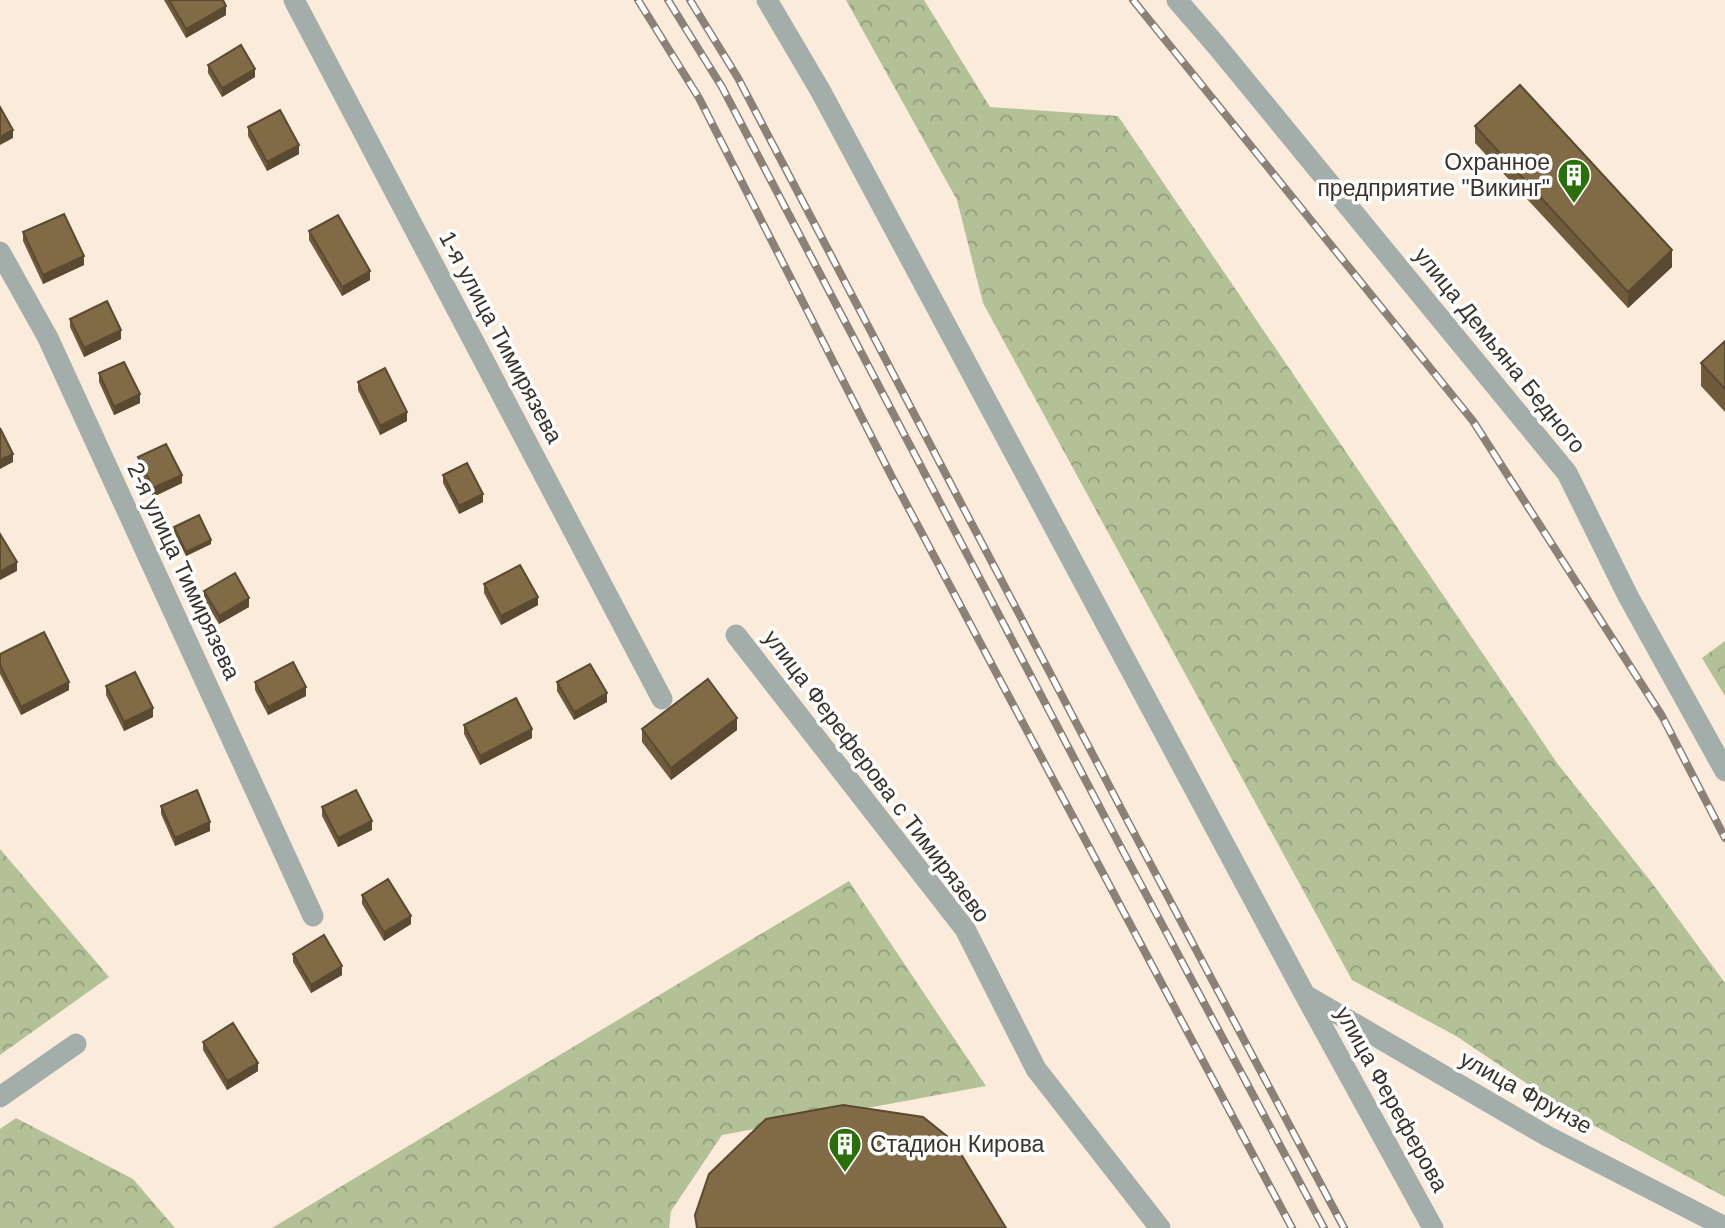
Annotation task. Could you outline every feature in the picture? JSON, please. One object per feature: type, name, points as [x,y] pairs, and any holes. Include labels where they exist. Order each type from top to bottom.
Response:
[{"type":"street","name":"1-я улица Тимирязева","points":[[294,0],[662,699]]},
{"type":"street","name":"улица Фереферова","points":[[766,0],[827,103],[1305,995],[1433,1228]]},
{"type":"street","name":"улица Демьяна Бедного","points":[[1177,0],[1567,473],[1628,596],[1725,771]]},
{"type":"street","name":"2-я улица Тимирязева","points":[[0,251],[48,338],[313,916]]},
{"type":"street","name":"улица Фереферова с Тимирязево","points":[[736,635],[965,929],[1036,1069],[1160,1228]]},
{"type":"street","name":"улица Фрунзе","points":[[1305,995],[1546,1136],[1725,1227]]},
{"type":"street","points":[[0,1097],[76,1044]]},
{"type":"green space","points":[[846,0],[924,0],[990,107],[1118,116],[1557,763],[1652,883],[1725,983],[1725,1197],[1571,1113],[1456,1036],[1352,980],[983,303],[957,200]]},
{"type":"green space","points":[[1725,641],[1725,696],[1702,658]]},
{"type":"green space","points":[[0,849],[109,977],[0,1055]]},
{"type":"green space","points":[[849,881],[986,1086],[722,1135],[671,1211],[669,1228],[272,1228]]},
{"type":"green space","points":[[16,1118],[133,1179],[175,1228],[0,1228],[0,1129]]},
{"type":"building","points":[[169,0],[223,0],[226,6],[186,29]]},
{"type":"building","points":[[241,45],[255,69],[222,88],[208,65]]},
{"type":"building","name":"Охранное предприятие \"Викинг\"","points":[[1520,85],[1672,250],[1628,292],[1475,126]]},
{"type":"building","points":[[0,107],[13,130],[0,137]]},
{"type":"building","points":[[280,110],[299,145],[267,162],[248,127]]},
{"type":"building","points":[[64,214],[84,256],[43,275],[23,232]]},
{"type":"building","points":[[338,215],[370,271],[342,287],[309,231]]},
{"type":"building","points":[[107,301],[121,330],[84,348],[70,319]]},
{"type":"building","points":[[1725,341],[1725,389],[1701,363]]},
{"type":"building","points":[[124,362],[140,394],[114,407],[99,373]]},
{"type":"building","points":[[385,368],[407,412],[380,426],[358,382]]},
{"type":"building","points":[[0,428],[13,454],[0,460]]},
{"type":"building","points":[[166,444],[182,475],[153,488],[138,457]]},
{"type":"building","points":[[467,463],[483,494],[459,506],[443,475]]},
{"type":"building","points":[[199,515],[211,540],[186,552],[174,527]]},
{"type":"building","points":[[0,534],[17,562],[0,572]]},
{"type":"building","points":[[520,565],[538,597],[501,616],[484,584]]},
{"type":"building","points":[[235,573],[249,598],[219,616],[204,591]]},
{"type":"building","points":[[44,632],[69,682],[21,707],[0,665],[0,654]]},
{"type":"building","points":[[293,662],[306,687],[268,707],[255,682]]},
{"type":"building","points":[[590,664],[607,693],[574,712],[557,682]]},
{"type":"building","points":[[135,672],[153,708],[124,722],[106,686]]},
{"type":"building","points":[[708,679],[737,718],[671,768],[642,729]]},
{"type":"building","points":[[516,698],[532,729],[480,756],[464,725]]},
{"type":"building","points":[[197,790],[210,822],[175,838],[161,806]]},
{"type":"building","points":[[356,790],[372,821],[338,838],[322,807]]},
{"type":"building","points":[[388,879],[411,916],[384,932],[362,895]]},
{"type":"building","points":[[324,935],[342,966],[311,985],[293,954]]},
{"type":"building","points":[[233,1023],[258,1063],[227,1081],[203,1042]]},
{"type":"building","name":"Стадион Кирова","points":[[843,1105],[923,1117],[953,1141],[1006,1228],[697,1228],[695,1215],[709,1174],[766,1119]]},
{"type":"railway","points":[[638,0],[699,98],[893,479],[1292,1228]]},
{"type":"railway","points":[[668,0],[722,87],[1324,1228]]},
{"type":"railway","points":[[690,0],[738,78],[1344,1228]]},
{"type":"railway","points":[[1133,0],[1473,421],[1662,716],[1725,838]]},
{"type":"place","name":"Охранное предприятие \"Викинг\"","points":[[1574,205]]},
{"type":"place","name":"Стадион Кирова","points":[[845,1174]]}]
